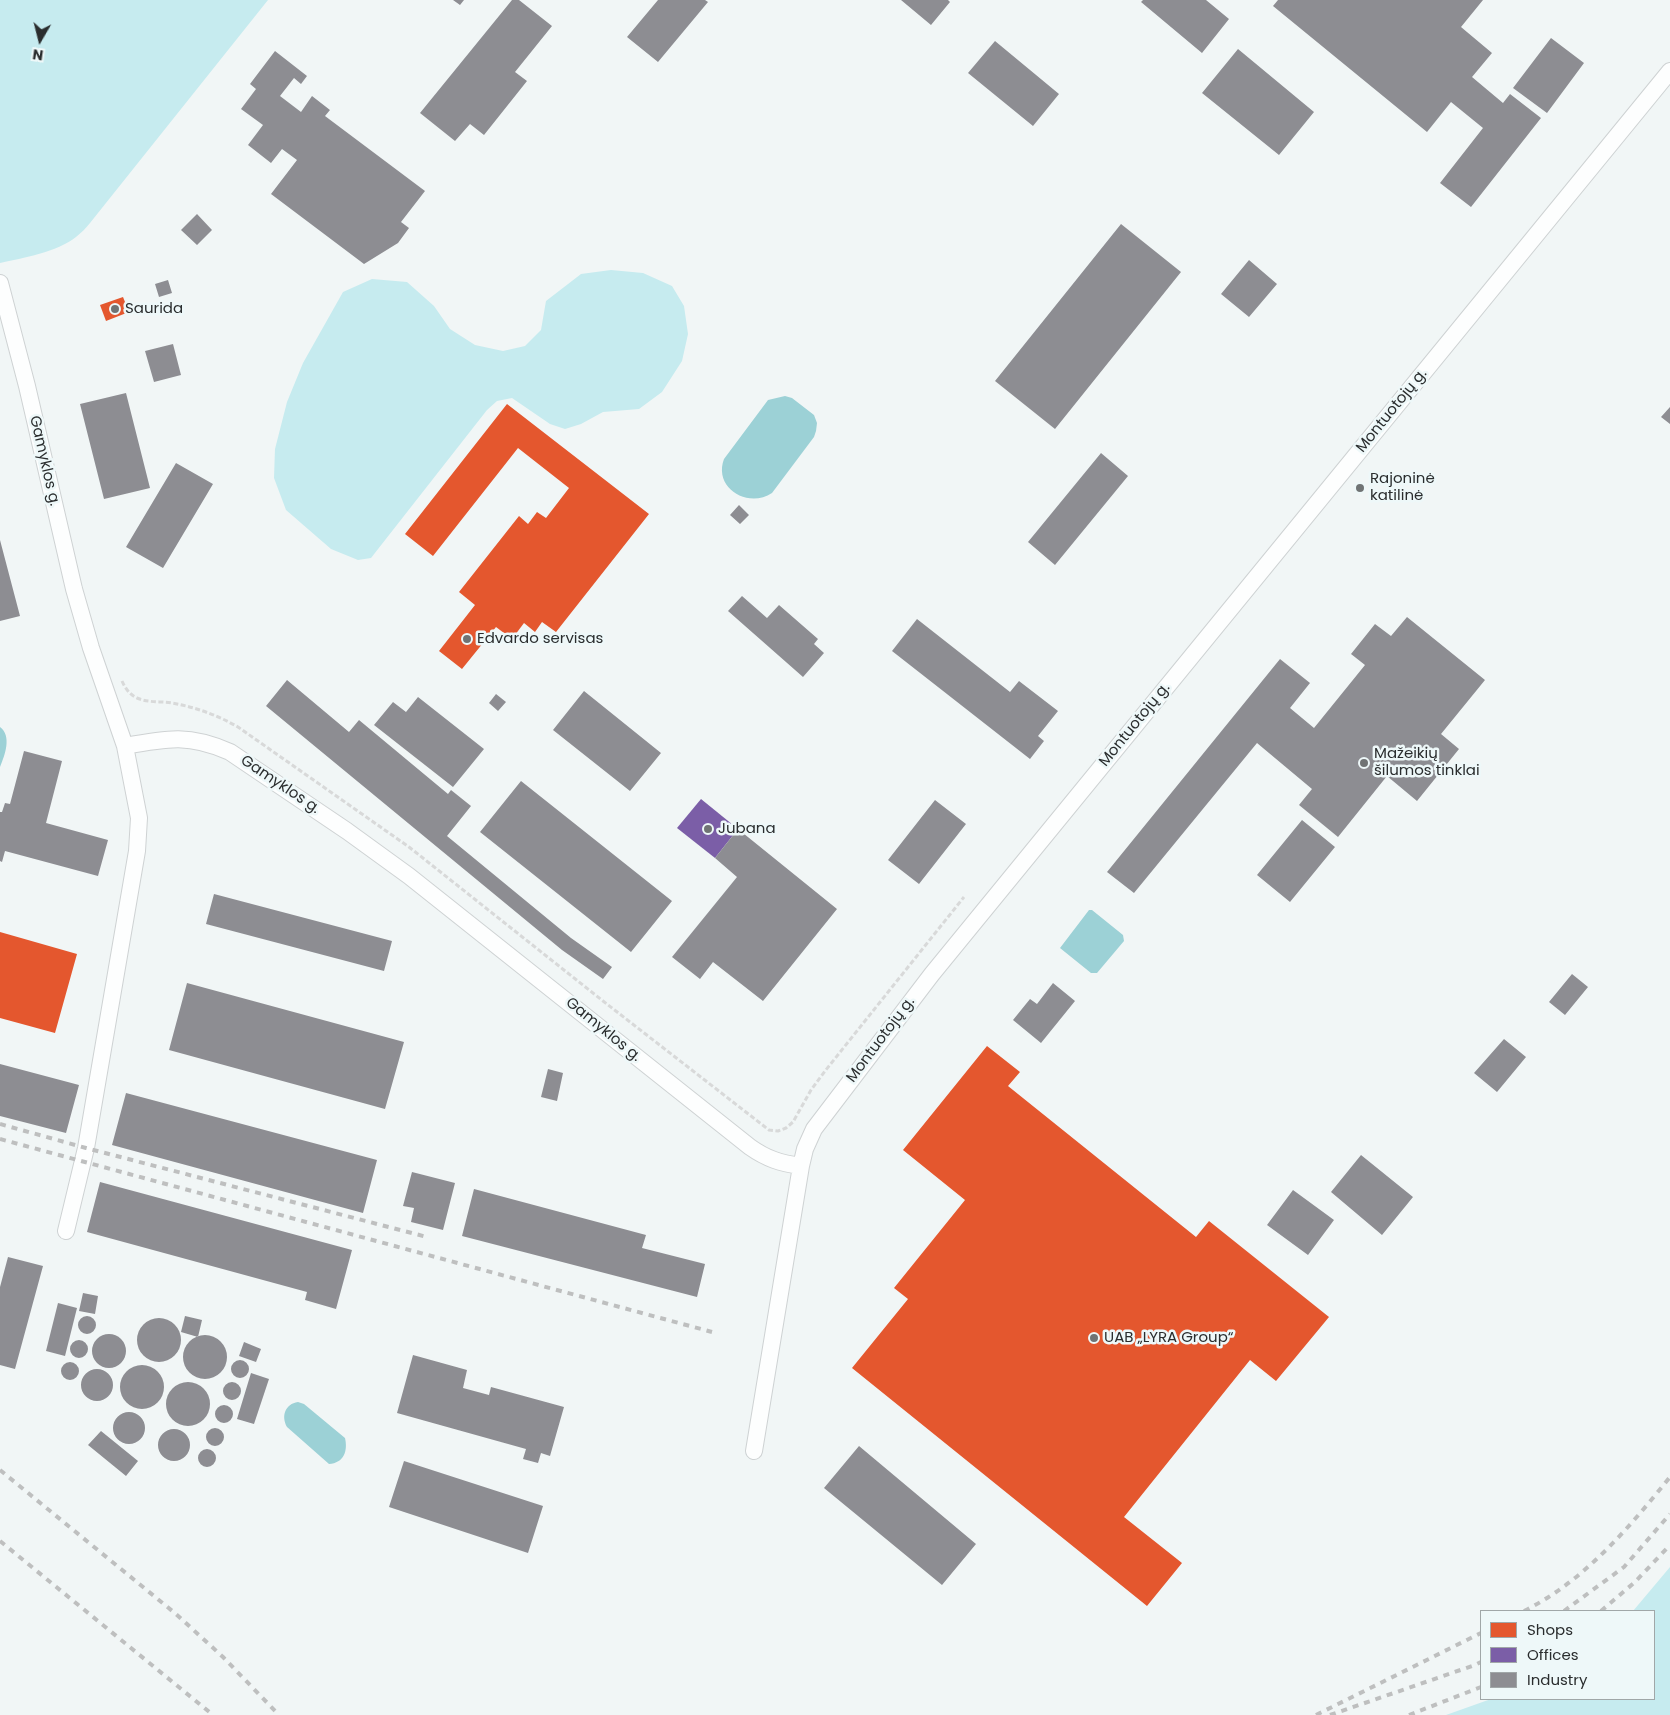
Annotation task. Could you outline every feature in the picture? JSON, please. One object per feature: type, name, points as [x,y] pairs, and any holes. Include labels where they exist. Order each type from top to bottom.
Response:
[{"type":"street","name":"Montuotojų g.","points":[[754,1451],[801,1166],[805,1149],[814,1129],[932,974],[1670,70]]},
{"type":"street","name":"Gamyklos g.","points":[[0,283],[27,386],[74,589],[90,648],[126,746],[175,738],[211,743],[230,752],[410,876],[750,1147],[763,1156],[780,1163],[801,1166]]},
{"type":"street","points":[[66,1231],[86,1148],[137,851],[139,818],[126,746]]},
{"type":"path","points":[[120,675],[129,692],[136,698],[144,701],[191,707],[222,718],[238,727],[358,810],[409,847],[769,1130],[778,1131],[786,1128],[793,1122],[824,1071],[964,897]]},
{"type":"shaded area","points":[[0,0],[268,0],[90,223],[76,237],[59,247],[29,257],[0,263]]},
{"type":"shaded area","points":[[611,270],[643,273],[672,286],[684,306],[688,334],[682,361],[662,392],[639,409],[603,412],[581,424],[565,429],[550,424],[512,398],[497,401],[487,410],[371,558],[358,560],[331,549],[286,510],[274,478],[275,449],[287,402],[303,363],[343,292],[372,279],[407,282],[434,306],[450,329],[475,345],[503,351],[525,346],[541,330],[546,301],[581,274]]},
{"type":"shaded area","points":[[785,396],[792,398],[814,415],[817,423],[814,437],[772,493],[753,499],[743,497],[728,487],[723,479],[724,459],[768,400]]},
{"type":"shaded area","points":[[0,727],[4,731],[7,740],[0,767]]},
{"type":"shaded area","points":[[1089,910],[1092,910],[1123,935],[1124,941],[1097,973],[1091,973],[1060,948]]},
{"type":"shaded area","points":[[298,1402],[304,1404],[345,1438],[346,1447],[344,1456],[341,1459],[329,1464],[287,1427],[284,1419],[285,1411],[290,1405]]},
{"type":"shaded area","points":[[1670,1567],[1670,1715],[1446,1715],[1488,1700],[1655,1700],[1655,1610],[1634,1610]]},
{"type":"building: Shops","name":"Saurida","points":[[123,297],[129,312],[106,321],[100,305]]},
{"type":"building: Shops","points":[[507,404],[649,514],[556,632],[542,622],[535,632],[524,623],[512,639],[496,627],[462,669],[439,651],[475,605],[459,592],[519,516],[528,524],[537,512],[546,518],[569,488],[518,448],[433,556],[405,534]]},
{"type":"building: Shops","points":[[0,932],[77,954],[55,1033],[0,1018]]},
{"type":"building: Shops","name":"UAB „LYRA Group“","points":[[987,1046],[1020,1072],[1008,1086],[1196,1237],[1209,1221],[1329,1317],[1276,1381],[1250,1360],[1124,1517],[1182,1563],[1147,1606],[852,1368],[908,1299],[894,1288],[965,1200],[903,1150]]},
{"type":"building: Offices","name":"Jubana","points":[[701,799],[738,829],[715,858],[677,828]]},
{"type":"building: Industry","points":[[453,0],[464,0],[460,5]]},
{"type":"building: Industry","points":[[512,0],[519,0],[552,26],[515,72],[527,81],[484,135],[470,124],[455,141],[420,113]]},
{"type":"building: Industry","points":[[658,0],[705,0],[708,2],[658,62],[627,37]]},
{"type":"building: Industry","points":[[901,0],[948,0],[950,2],[931,25]]},
{"type":"building: Industry","points":[[1143,0],[1206,0],[1229,19],[1202,53],[1141,2]]},
{"type":"building: Industry","points":[[1278,0],[1483,0],[1461,27],[1492,53],[1472,77],[1503,103],[1510,94],[1541,118],[1471,207],[1440,183],[1483,128],[1451,102],[1427,132],[1273,6]]},
{"type":"building: Industry","points":[[1551,38],[1584,63],[1547,113],[1513,88]]},
{"type":"building: Industry","points":[[995,41],[1059,94],[1033,126],[968,73]]},
{"type":"building: Industry","points":[[1238,49],[1314,112],[1279,155],[1202,93]]},
{"type":"building: Industry","points":[[275,51],[307,76],[301,84],[294,78],[280,96],[301,112],[312,96],[330,110],[325,116],[425,191],[401,222],[409,228],[398,243],[364,264],[271,194],[297,160],[282,149],[271,163],[248,145],[263,125],[241,109],[256,89],[250,84]]},
{"type":"building: Industry","points":[[197,214],[212,230],[197,245],[181,230]]},
{"type":"building: Industry","points":[[1121,224],[1181,272],[1055,429],[995,381]]},
{"type":"building: Industry","points":[[1249,260],[1277,284],[1249,317],[1221,294]]},
{"type":"building: Industry","points":[[168,280],[172,293],[159,297],[155,284]]},
{"type":"building: Industry","points":[[173,344],[181,375],[154,382],[145,351]]},
{"type":"building: Industry","points":[[126,393],[150,488],[104,499],[80,404]]},
{"type":"building: Industry","points":[[1670,407],[1670,424],[1661,417]]},
{"type":"building: Industry","points":[[1101,453],[1128,476],[1055,565],[1028,542]]},
{"type":"building: Industry","points":[[176,463],[213,484],[163,568],[126,547]]},
{"type":"building: Industry","points":[[739,505],[749,515],[740,524],[730,515]]},
{"type":"building: Industry","points":[[0,540],[20,616],[0,621]]},
{"type":"building: Industry","points":[[742,596],[767,618],[779,605],[818,639],[814,644],[824,653],[803,677],[728,611]]},
{"type":"building: Industry","name":"Mažeikių šilumos tinklai","points":[[1407,617],[1485,680],[1441,734],[1459,749],[1417,801],[1387,776],[1338,837],[1299,805],[1312,789],[1257,743],[1134,893],[1107,872],[1280,659],[1310,683],[1290,708],[1314,728],[1365,665],[1351,654],[1375,624],[1391,636]]},
{"type":"building: Industry","points":[[917,619],[1010,692],[1019,681],[1058,711],[1038,736],[1044,741],[1030,759],[892,651]]},
{"type":"building: Industry","points":[[287,680],[349,732],[359,720],[448,794],[451,790],[471,806],[447,836],[571,938],[612,967],[603,979],[562,950],[266,706]]},
{"type":"building: Industry","points":[[584,691],[661,753],[630,791],[553,730]]},
{"type":"building: Industry","points":[[496,694],[506,702],[498,711],[489,703]]},
{"type":"building: Industry","points":[[418,697],[484,749],[453,787],[374,725],[393,702],[406,712]]},
{"type":"building: Industry","points":[[24,751],[62,761],[46,823],[108,840],[98,876],[5,851],[2,862],[0,861],[0,812],[2,812],[5,803],[10,804]]},
{"type":"building: Industry","points":[[521,781],[672,901],[631,952],[480,832]]},
{"type":"building: Industry","points":[[935,800],[966,824],[919,884],[888,860]]},
{"type":"building: Industry","points":[[1302,820],[1335,847],[1290,902],[1257,875]]},
{"type":"building: Industry","points":[[738,829],[837,909],[763,1001],[713,962],[700,979],[672,957],[737,877],[715,858]]},
{"type":"building: Industry","points":[[214,894],[392,941],[384,971],[206,924]]},
{"type":"building: Industry","points":[[1572,974],[1588,987],[1565,1015],[1549,1002]]},
{"type":"building: Industry","points":[[187,983],[404,1042],[385,1109],[169,1050]]},
{"type":"building: Industry","points":[[1053,983],[1075,1001],[1041,1043],[1013,1020],[1030,999],[1037,1004]]},
{"type":"building: Industry","points":[[1504,1039],[1526,1057],[1497,1092],[1474,1073]]},
{"type":"building: Industry","points":[[0,1064],[79,1085],[66,1133],[0,1116]]},
{"type":"building: Industry","points":[[548,1069],[563,1073],[557,1101],[541,1097]]},
{"type":"building: Industry","points":[[126,1093],[377,1160],[363,1213],[112,1145]]},
{"type":"building: Industry","points":[[1361,1155],[1413,1197],[1382,1235],[1331,1192]]},
{"type":"building: Industry","points":[[412,1172],[455,1183],[443,1230],[411,1222],[414,1208],[403,1206]]},
{"type":"building: Industry","points":[[100,1182],[352,1250],[336,1309],[305,1300],[307,1292],[87,1232]]},
{"type":"building: Industry","points":[[474,1189],[646,1235],[642,1248],[705,1264],[697,1297],[462,1236]]},
{"type":"building: Industry","points":[[1293,1190],[1334,1220],[1308,1255],[1267,1225]]},
{"type":"building: Industry","points":[[8,1257],[43,1266],[15,1369],[0,1365],[0,1287]]},
{"type":"building: Industry","points":[[83,1293],[98,1296],[95,1314],[79,1311]]},
{"type":"building: Industry","points":[[58,1303],[77,1308],[65,1356],[46,1351]]},
{"type":"building: Industry","points":[[87,1316],[93,1319],[96,1325],[93,1331],[87,1334],[81,1331],[78,1325],[81,1319]]},
{"type":"building: Industry","points":[[185,1316],[202,1320],[198,1337],[181,1332]]},
{"type":"building: Industry","points":[[159,1318],[171,1322],[177,1328],[181,1340],[177,1352],[171,1358],[159,1362],[147,1358],[141,1352],[137,1340],[141,1328],[147,1322]]},
{"type":"building: Industry","points":[[109,1334],[121,1339],[126,1351],[121,1363],[109,1368],[97,1363],[92,1351],[97,1339]]},
{"type":"building: Industry","points":[[205,1335],[217,1339],[223,1345],[227,1357],[223,1369],[217,1375],[205,1379],[193,1375],[187,1369],[183,1357],[187,1345],[193,1339]]},
{"type":"building: Industry","points":[[79,1340],[85,1343],[88,1349],[85,1355],[79,1358],[73,1355],[70,1349],[73,1343]]},
{"type":"building: Industry","points":[[244,1342],[261,1349],[256,1362],[239,1356]]},
{"type":"building: Industry","points":[[413,1355],[467,1370],[463,1388],[489,1395],[491,1387],[564,1407],[550,1456],[541,1453],[538,1463],[523,1459],[526,1449],[397,1413]]},
{"type":"building: Industry","points":[[240,1360],[246,1363],[249,1369],[246,1375],[240,1378],[234,1375],[231,1369],[234,1363]]},
{"type":"building: Industry","points":[[70,1362],[76,1365],[79,1371],[76,1377],[70,1380],[64,1377],[61,1371],[64,1365]]},
{"type":"building: Industry","points":[[142,1365],[154,1369],[160,1375],[164,1387],[160,1399],[154,1405],[142,1409],[130,1405],[124,1399],[120,1387],[124,1375],[130,1369]]},
{"type":"building: Industry","points":[[97,1369],[109,1373],[113,1385],[109,1397],[97,1401],[85,1397],[81,1385],[85,1373]]},
{"type":"building: Industry","points":[[251,1373],[269,1379],[254,1424],[237,1419]]},
{"type":"building: Industry","points":[[188,1382],[200,1386],[206,1392],[210,1404],[206,1416],[200,1422],[188,1426],[176,1422],[170,1416],[166,1404],[170,1392],[176,1386]]},
{"type":"building: Industry","points":[[232,1382],[238,1385],[241,1391],[238,1397],[232,1400],[226,1397],[223,1391],[226,1385]]},
{"type":"building: Industry","points":[[224,1405],[230,1408],[233,1414],[230,1420],[224,1423],[218,1420],[215,1414],[218,1408]]},
{"type":"building: Industry","points":[[129,1412],[141,1416],[145,1428],[141,1440],[129,1444],[117,1440],[113,1428],[117,1416]]},
{"type":"building: Industry","points":[[215,1428],[221,1431],[224,1437],[221,1443],[215,1446],[209,1443],[206,1437],[209,1431]]},
{"type":"building: Industry","points":[[174,1429],[186,1433],[190,1445],[186,1457],[174,1461],[162,1457],[158,1445],[162,1433]]},
{"type":"building: Industry","points":[[101,1431],[138,1461],[126,1476],[88,1445]]},
{"type":"building: Industry","points":[[859,1446],[976,1544],[942,1585],[824,1488]]},
{"type":"building: Industry","points":[[207,1449],[213,1452],[216,1458],[213,1464],[207,1467],[201,1464],[198,1458],[201,1452]]},
{"type":"building: Industry","points":[[404,1461],[543,1506],[528,1553],[389,1507]]},
{"type":"railway","points":[[0,1124],[427,1237]]},
{"type":"railway","points":[[0,1139],[712,1332]]},
{"type":"railway","points":[[0,1470],[176,1614],[223,1657],[279,1715]]},
{"type":"railway","points":[[1526,1610],[1566,1585],[1604,1552],[1638,1516],[1670,1477]]},
{"type":"railway","points":[[1565,1610],[1624,1567],[1670,1514]]},
{"type":"railway","points":[[0,1541],[213,1715]]},
{"type":"railway","points":[[1602,1610],[1635,1582],[1670,1545]]},
{"type":"railway","points":[[1316,1715],[1480,1633]]},
{"type":"railway","points":[[1330,1715],[1480,1662]]},
{"type":"railway","points":[[1409,1715],[1480,1687]]},
{"type":"place","name":"Saurida","points":[[115,309]]},
{"type":"place","name":"Rajoninė katilinė","points":[[1360,488]]},
{"type":"place","name":"Edvardo servisas","points":[[467,639]]},
{"type":"place","name":"Mažeikių šilumos tinklai","points":[[1364,763]]},
{"type":"place","name":"Jubana","points":[[708,829]]},
{"type":"place","name":"UAB „LYRA Group“","points":[[1094,1338]]}]
